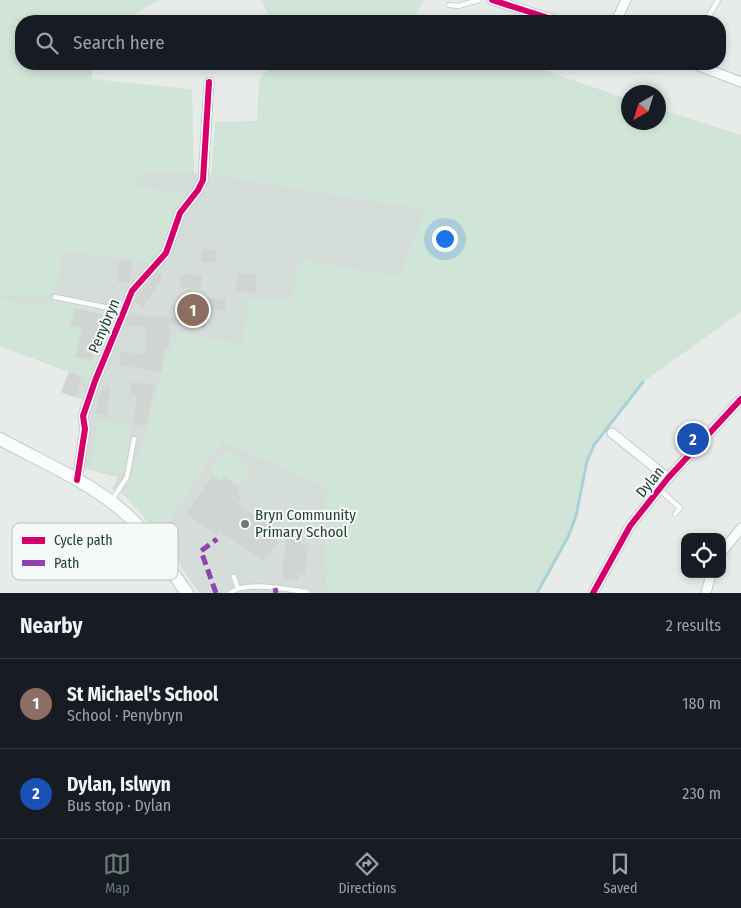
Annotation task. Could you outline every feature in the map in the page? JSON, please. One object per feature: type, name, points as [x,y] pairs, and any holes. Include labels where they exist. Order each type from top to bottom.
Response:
[{"type":"main road","points":[[0,439],[77,480],[110,502],[134,523]]},
{"type":"main road","points":[[177,580],[186,593]]},
{"type":"street","points":[[492,0],[539,15]]},
{"type":"street","points":[[619,15],[626,0]]},
{"type":"street","points":[[710,70],[741,82]]},
{"type":"street","name":"Penybryn","points":[[77,480],[85,429],[83,416],[94,381],[132,291],[166,253],[180,213],[198,190],[203,180],[209,82]]},
{"type":"street","name":"Dylan","points":[[593,593],[630,526],[668,478],[741,398]]},
{"type":"street","points":[[612,433],[668,478]]},
{"type":"street","points":[[726,546],[741,528]]},
{"type":"street","points":[[706,593],[711,578]]},
{"type":"lane","points":[[448,5],[458,6],[479,0]]},
{"type":"lane","points":[[710,15],[718,0]]},
{"type":"lane","points":[[55,297],[124,311]]},
{"type":"lane","points":[[110,502],[127,477],[134,439]]},
{"type":"lane","points":[[659,490],[680,508],[675,514]]},
{"type":"lane","points":[[234,577],[238,589]]},
{"type":"lane","points":[[230,593],[238,589],[269,587],[307,592]]},
{"type":"shaded area","points":[[0,164],[211,174],[426,209],[397,287],[360,370],[178,332],[142,450],[125,496],[112,488],[118,477],[74,466],[81,427],[83,400],[61,392],[69,372],[0,346]]},
{"type":"shaded area","name":"Bryn Community Primary School","points":[[221,440],[329,488],[324,512],[328,593],[199,593],[178,563],[178,523],[167,523]]},
{"type":"green space","points":[[0,0],[159,0],[133,15],[15,15],[15,70],[91,70],[93,79],[192,89],[194,173],[145,171],[127,185],[189,194],[174,218],[168,240],[152,264],[143,260],[62,251],[55,297],[48,299],[0,294]]},
{"type":"green space","points":[[262,0],[424,0],[415,15],[268,15]]},
{"type":"green space","points":[[268,70],[543,70],[621,97],[621,130],[666,130],[666,111],[741,135],[741,312],[643,382],[594,445],[587,461],[576,516],[568,537],[537,593],[328,593],[324,512],[329,488],[221,440],[167,523],[149,523],[125,496],[142,450],[160,375],[178,332],[242,345],[249,299],[292,301],[299,259],[401,277],[426,209],[211,174],[215,122],[257,121],[259,80]]},
{"type":"green space","points":[[0,299],[21,303],[45,304],[57,299],[118,313],[91,379],[0,346]]},
{"type":"green space","points":[[99,419],[132,426],[128,442],[96,434]]},
{"type":"green space","points":[[96,436],[129,443],[123,475],[90,468]]},
{"type":"green space","points":[[225,450],[252,470],[240,486],[225,475],[221,480],[209,472]]},
{"type":"building","points":[[201,249],[216,250],[216,262],[201,262]]},
{"type":"building","points":[[119,260],[132,262],[130,283],[117,282]]},
{"type":"building","points":[[157,273],[163,277],[143,307],[135,301],[136,298]]},
{"type":"building","points":[[237,273],[257,274],[256,293],[236,292]]},
{"type":"building","points":[[181,274],[202,276],[201,289],[180,288]]},
{"type":"building","points":[[194,295],[226,300],[225,310],[208,308],[205,328],[170,324],[169,347],[165,347],[161,372],[119,365],[121,351],[145,355],[146,327],[125,326],[129,315],[174,317],[175,312],[191,314]]},
{"type":"building","points":[[75,308],[104,315],[92,361],[75,357],[82,328],[70,325]]},
{"type":"building","points":[[69,372],[82,377],[74,397],[61,392]]},
{"type":"building","points":[[132,382],[154,385],[146,426],[133,424],[137,395],[130,394]]},
{"type":"building","points":[[102,386],[110,387],[107,416],[95,414]]},
{"type":"building","points":[[212,476],[221,482],[224,477],[240,488],[237,493],[242,497],[237,504],[282,535],[264,561],[220,531],[217,535],[186,514]]},
{"type":"building","points":[[286,534],[301,536],[300,545],[308,546],[305,574],[299,574],[298,581],[282,579]]},
{"type":"waterway","points":[[537,593],[568,537],[576,516],[587,461],[594,445],[643,382]]},
{"type":"marked path","points":[[216,593],[201,551],[217,539]]},
{"type":"marked path","points":[[275,588],[276,593]]},
{"type":"cycle path","points":[[492,0],[539,15]]},
{"type":"cycle path","points":[[77,480],[85,429],[83,416],[95,381],[132,291],[166,253],[180,213],[198,190],[203,180],[209,82]]},
{"type":"cycle path","points":[[593,593],[630,526],[668,478],[741,399]]},
{"type":"place","name":"St Michael's School","points":[[193,310]]},
{"type":"place","name":"Dylan, Islwyn","points":[[693,439]]},
{"type":"place","name":"Bryn Community Primary School","points":[[245,524]]}]
